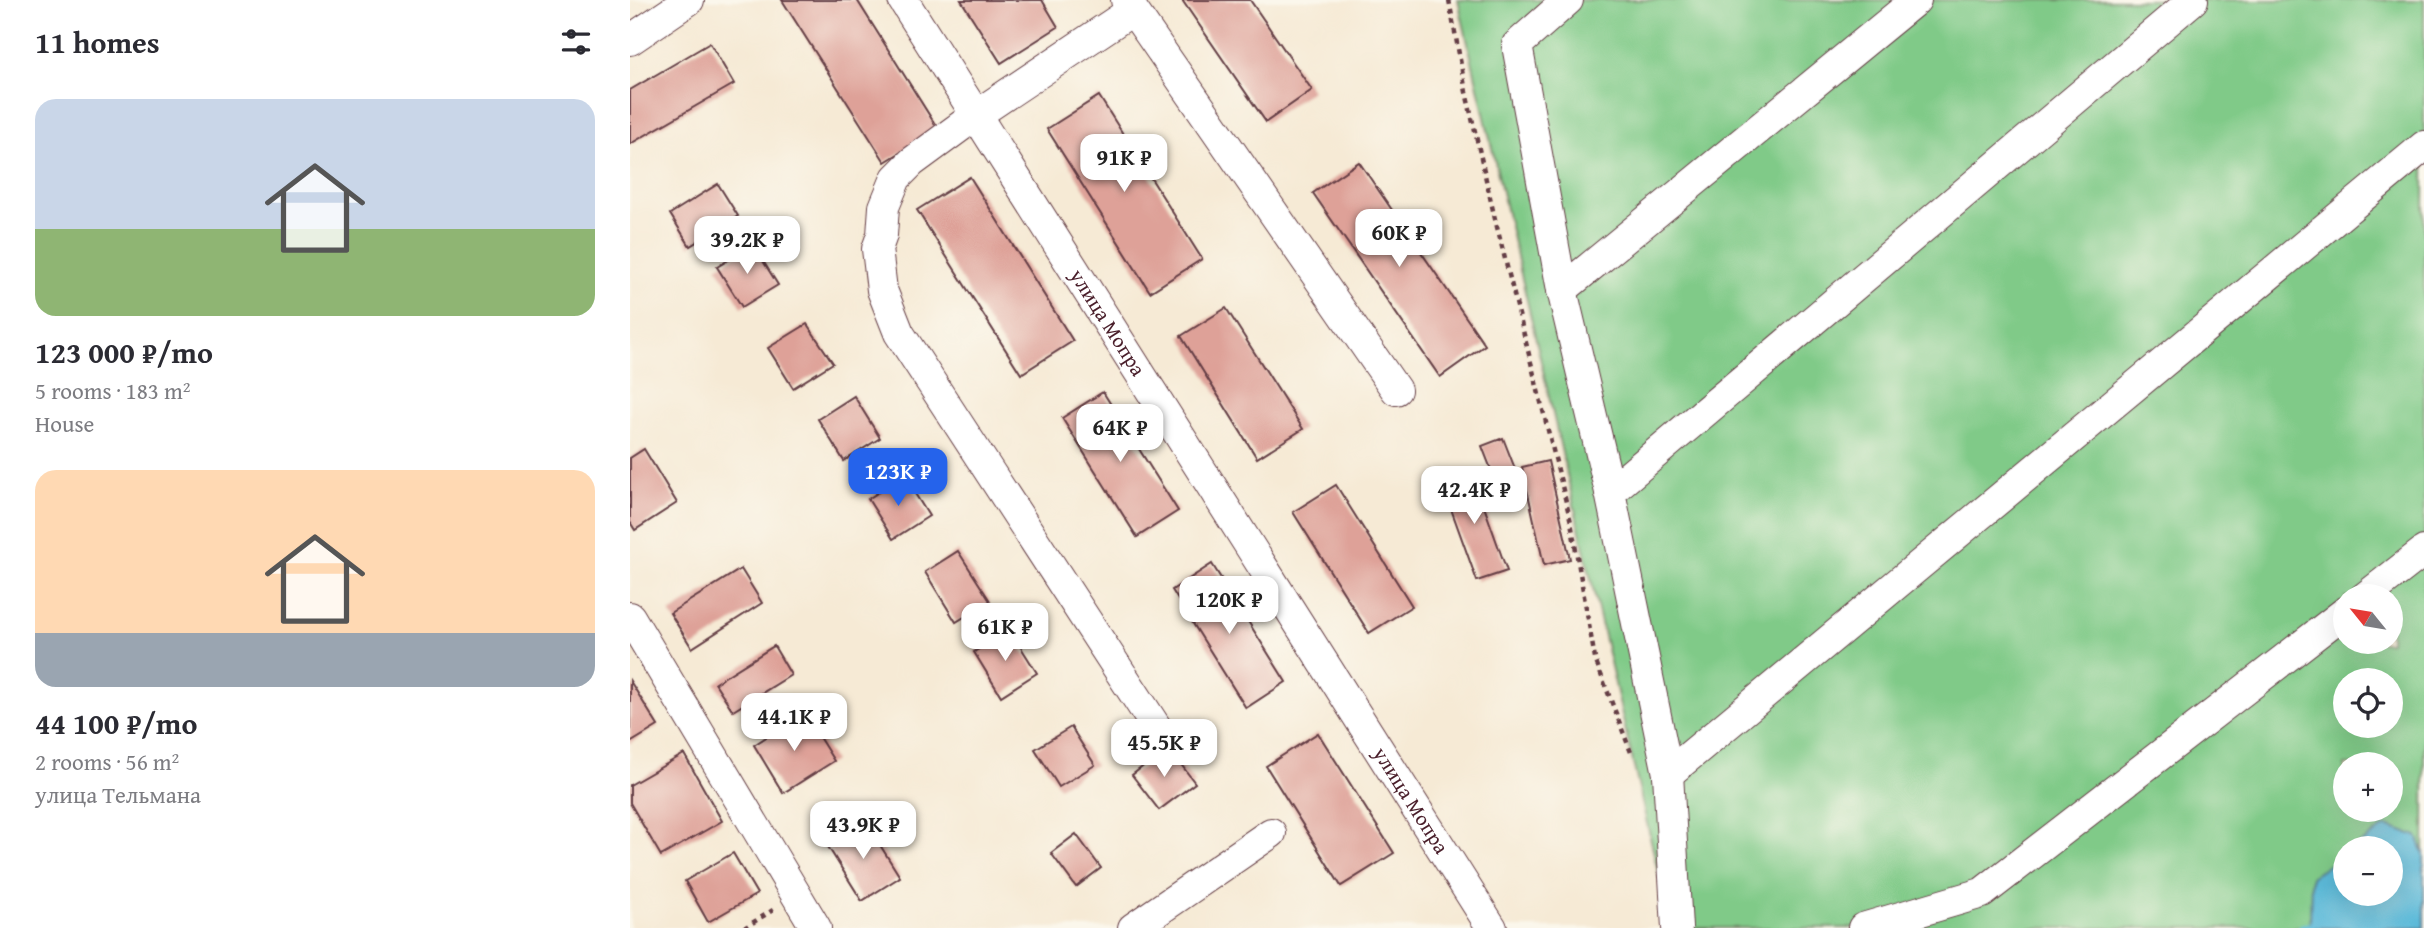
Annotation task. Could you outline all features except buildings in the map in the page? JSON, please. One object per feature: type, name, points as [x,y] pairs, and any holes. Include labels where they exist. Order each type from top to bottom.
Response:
[{"type":"street","points":[[630,40],[689,0]]},
{"type":"street","name":"улица Мопра","points":[[902,0],[1492,928]]},
{"type":"street","points":[[1568,0],[1517,45],[1562,290],[1610,492],[1668,774],[1677,928]]},
{"type":"street","points":[[1562,290],[1916,0]]},
{"type":"street","points":[[1610,492],[2193,0]]},
{"type":"street","points":[[1156,727],[899,333],[882,290],[877,249],[882,235],[884,207],[896,178],[912,162],[1129,5],[1395,390]]},
{"type":"street","points":[[1668,774],[2424,146]]},
{"type":"street","points":[[2382,584],[2424,551]]},
{"type":"street","points":[[630,617],[816,928]]},
{"type":"street","points":[[1863,928],[1982,893],[2333,621]]},
{"type":"street","points":[[1133,928],[1271,833]]},
{"type":"path","points":[[1449,0],[1466,92],[1495,219],[1571,522],[1595,659],[1634,762]]},
{"type":"green space","points":[[1458,0],[2424,0],[2424,928],[1671,928]]},
{"type":"water","points":[[2386,826],[2417,836],[2424,853],[2424,928],[2310,928],[2311,877],[2333,862],[2333,906],[2403,906],[2403,836],[2372,836]]},
{"type":"waterway","points":[[2303,928],[2310,927]]}]
